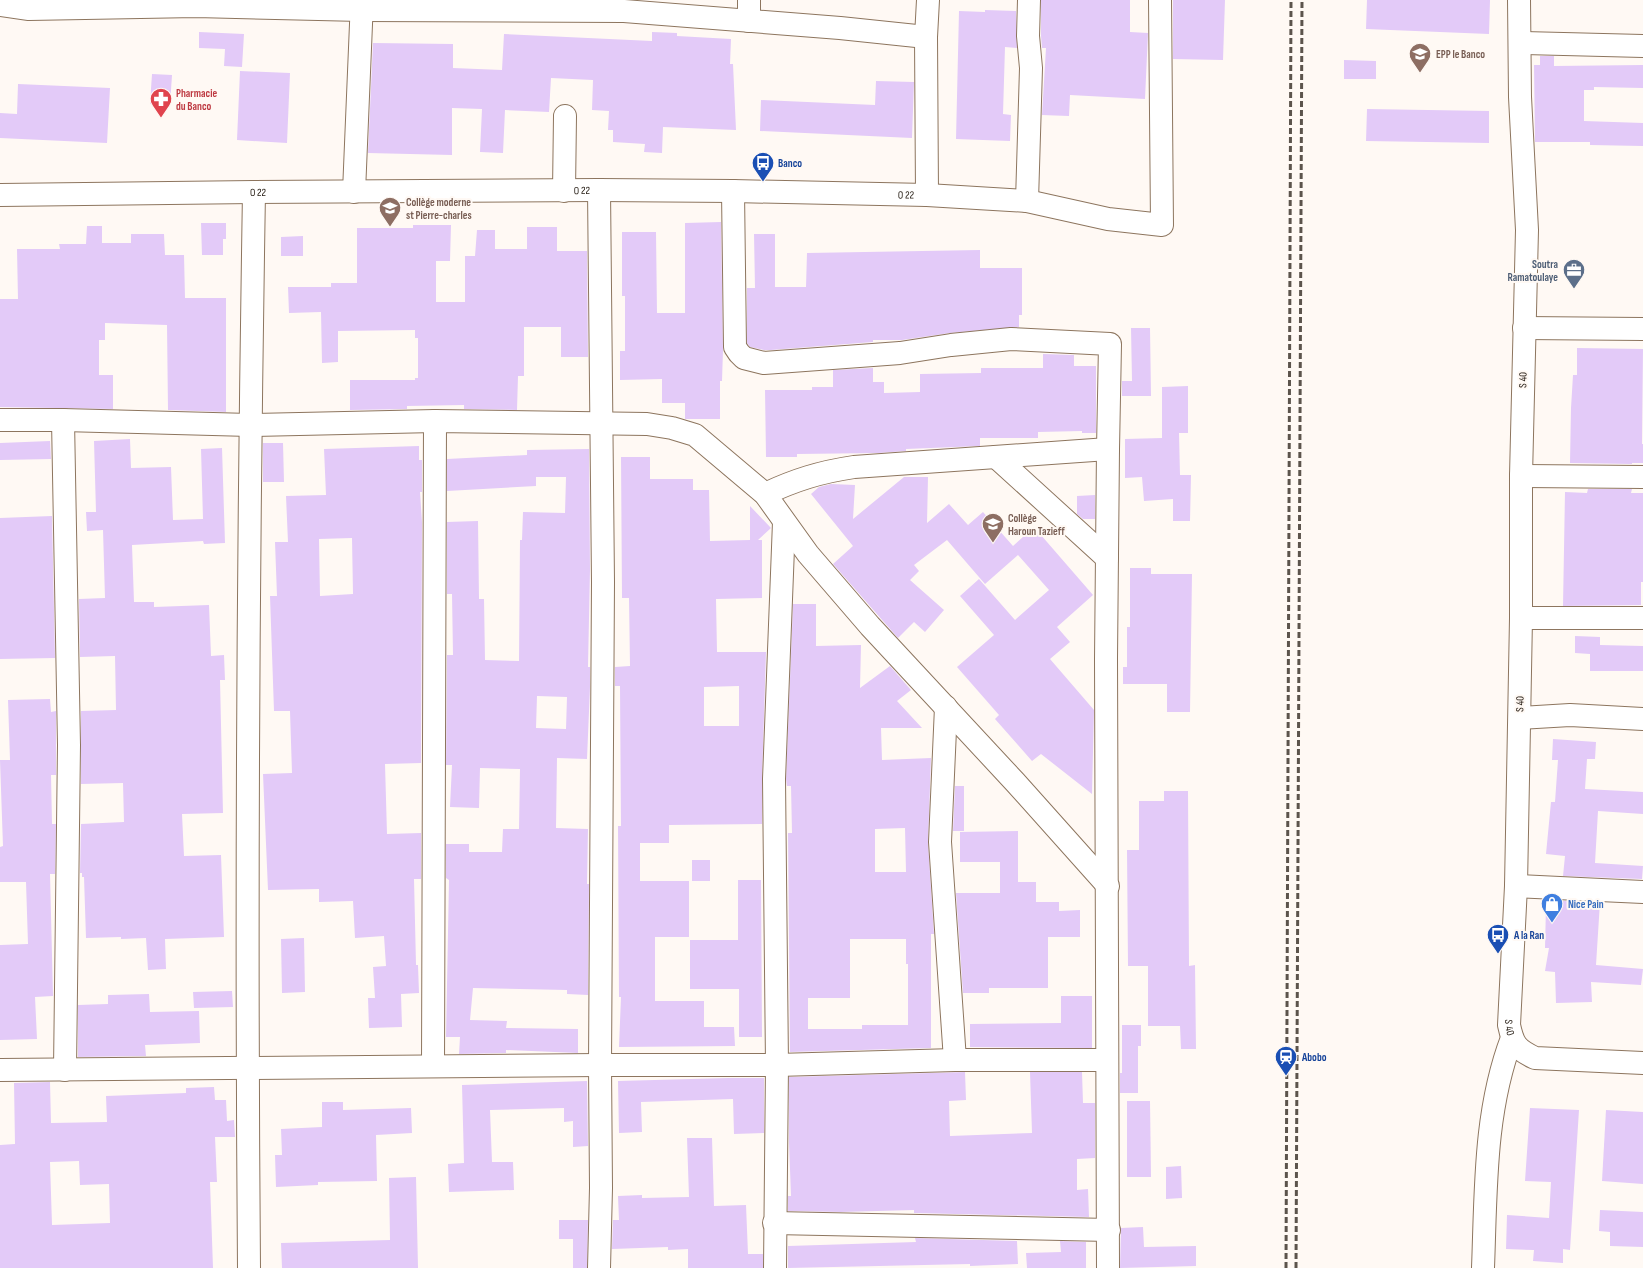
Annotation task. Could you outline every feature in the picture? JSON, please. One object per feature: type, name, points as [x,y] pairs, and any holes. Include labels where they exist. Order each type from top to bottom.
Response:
[{"type":"street","points":[[927,195],[926,37],[928,0]]},
{"type":"street","points":[[1028,201],[1030,68],[1028,36],[1029,0]]},
{"type":"street","name":"O 22","points":[[0,195],[600,190],[927,195],[1028,201],[1108,219],[1162,225],[1160,0]]},
{"type":"street","name":"S 40","points":[[1519,0],[1520,97],[1527,230],[1521,476],[1520,718],[1516,886],[1509,1025],[1516,1047],[1535,1058],[1643,1063]]},
{"type":"street","points":[[0,5],[29,9],[361,5],[624,11],[749,10],[926,37]]},
{"type":"street","points":[[354,192],[361,5]]},
{"type":"street","points":[[1520,43],[1643,46]]},
{"type":"street","points":[[564,191],[565,116]]},
{"type":"street","points":[[599,1268],[602,1188],[600,1065],[603,582],[600,190]]},
{"type":"street","points":[[733,191],[735,347],[744,358],[764,363],[805,361],[900,353],[952,345],[1011,339],[1110,344],[1107,558],[1108,1268]]},
{"type":"street","points":[[249,1268],[247,1068],[250,425],[254,192]]},
{"type":"street","points":[[1524,328],[1643,329]]},
{"type":"street","points":[[0,420],[63,420],[250,425],[435,422],[647,424],[672,428],[694,435],[765,494],[808,554],[865,620],[1015,782],[1108,886]]},
{"type":"street","points":[[63,420],[69,745],[65,1070]]},
{"type":"street","points":[[433,1066],[435,422]]},
{"type":"street","points":[[765,494],[794,480],[837,469],[1108,449]]},
{"type":"street","points":[[996,457],[1107,558]]},
{"type":"street","points":[[1521,476],[1643,477]]},
{"type":"street","points":[[775,1268],[774,1223],[777,1065],[774,779],[784,522]]},
{"type":"street","points":[[1521,618],[1643,618]]},
{"type":"street","points":[[946,708],[940,842],[955,1060]]},
{"type":"street","points":[[1520,718],[1570,715],[1643,719]]},
{"type":"street","points":[[1516,886],[1643,892]]},
{"type":"street","points":[[1484,1268],[1485,1214],[1490,1130],[1497,1085],[1512,1038]]},
{"type":"street","points":[[0,1070],[433,1066],[777,1065],[955,1060],[1107,1060]]},
{"type":"street","points":[[774,1223],[1109,1230]]},
{"type":"building","points":[[1041,0],[1130,0],[1130,32],[1148,33],[1145,99],[1070,95],[1069,116],[1042,115],[1046,48],[1042,48]]},
{"type":"building","points":[[1173,0],[1225,0],[1223,60],[1173,59]]},
{"type":"building","points":[[1367,0],[1490,0],[1489,34],[1366,29]]},
{"type":"building","points":[[985,10],[1016,11],[1017,48],[1005,47],[1003,114],[1011,115],[1010,141],[956,139],[959,11],[985,12]]},
{"type":"building","points":[[199,32],[244,34],[242,67],[224,66],[225,49],[199,48]]},
{"type":"building","points":[[652,32],[677,33],[677,36],[731,39],[730,64],[733,64],[736,130],[663,127],[662,153],[644,152],[645,144],[613,142],[613,130],[608,130],[609,111],[592,110],[593,80],[551,78],[549,112],[505,110],[503,153],[480,152],[482,109],[452,108],[452,155],[368,153],[373,43],[453,44],[453,68],[502,70],[504,34],[652,41]]},
{"type":"building","points":[[1540,56],[1554,56],[1554,66],[1643,65],[1643,88],[1594,87],[1594,90],[1584,90],[1584,121],[1643,123],[1643,146],[1590,145],[1590,142],[1535,142],[1534,65],[1540,65]]},
{"type":"building","points":[[1344,60],[1376,61],[1376,79],[1344,79]]},
{"type":"building","points":[[240,71],[290,73],[287,143],[237,140]]},
{"type":"building","points":[[152,74],[172,75],[170,105],[150,104]]},
{"type":"building","points":[[876,81],[914,82],[912,138],[760,131],[761,100],[875,105]]},
{"type":"building","points":[[18,84],[110,88],[107,143],[0,138],[0,113],[17,114]]},
{"type":"building","points":[[1367,109],[1489,111],[1489,143],[1366,141]]},
{"type":"building","points":[[721,222],[723,350],[722,381],[720,381],[720,419],[685,419],[685,403],[662,403],[662,379],[620,380],[620,351],[625,351],[625,296],[622,296],[622,232],[656,232],[657,313],[685,313],[685,223]]},
{"type":"building","points":[[201,223],[226,223],[226,239],[223,239],[223,255],[202,255]]},
{"type":"building","points":[[413,225],[451,225],[450,261],[436,261],[436,302],[465,302],[465,256],[475,256],[477,230],[495,230],[495,249],[527,249],[527,227],[557,227],[557,251],[587,251],[588,357],[561,357],[561,327],[524,327],[524,376],[518,376],[517,410],[464,409],[464,405],[407,406],[407,409],[350,410],[350,380],[415,380],[415,378],[418,378],[418,338],[415,338],[415,330],[338,331],[338,362],[322,363],[321,312],[289,313],[288,287],[331,287],[331,283],[357,283],[357,228],[413,228]]},
{"type":"building","points":[[87,226],[102,226],[102,243],[131,243],[131,234],[164,234],[165,255],[184,255],[185,298],[226,298],[226,412],[168,410],[167,325],[105,323],[105,340],[99,340],[99,375],[113,375],[113,409],[0,407],[0,299],[18,299],[17,249],[60,249],[59,244],[86,244]]},
{"type":"building","points":[[754,234],[775,234],[775,287],[806,287],[807,253],[980,250],[980,268],[1022,268],[1022,315],[1019,315],[1019,327],[950,333],[902,340],[873,340],[873,342],[771,350],[750,347],[747,343],[747,288],[755,288]]},
{"type":"building","points":[[303,236],[303,256],[281,256],[281,237]]},
{"type":"building","points":[[1131,328],[1150,328],[1151,396],[1122,396],[1122,381],[1132,381]]},
{"type":"building","points":[[1577,348],[1643,349],[1643,463],[1570,463],[1573,375],[1577,375]]},
{"type":"building","points":[[1043,354],[1074,355],[1074,366],[1096,366],[1096,433],[1082,433],[1082,431],[1038,432],[1038,438],[980,438],[980,446],[906,449],[906,451],[879,453],[797,454],[797,457],[766,457],[765,390],[812,390],[812,387],[833,387],[833,370],[873,368],[873,382],[884,382],[884,393],[920,392],[920,374],[981,373],[981,368],[1043,368]]},
{"type":"building","points":[[1188,386],[1188,433],[1179,433],[1180,475],[1191,475],[1190,521],[1173,521],[1173,499],[1144,501],[1142,477],[1125,478],[1125,439],[1162,438],[1162,387]]},
{"type":"building","points":[[130,439],[131,468],[171,467],[173,520],[203,519],[201,449],[222,448],[225,543],[204,544],[203,541],[132,545],[134,602],[154,602],[154,607],[209,605],[211,656],[224,655],[225,680],[220,680],[223,813],[182,814],[184,856],[221,855],[224,937],[165,939],[166,969],[148,970],[146,938],[86,938],[84,877],[82,877],[82,873],[80,873],[81,824],[124,822],[123,783],[81,784],[81,711],[116,710],[115,656],[80,657],[79,599],[105,598],[103,530],[87,531],[86,512],[96,512],[94,441]]},
{"type":"building","points":[[50,441],[51,459],[0,460],[0,443]]},
{"type":"building","points":[[263,443],[283,443],[284,482],[263,482]]},
{"type":"building","points":[[419,446],[419,460],[422,460],[422,492],[420,492],[422,522],[421,763],[385,764],[387,834],[421,833],[421,879],[414,879],[416,965],[418,965],[419,993],[401,994],[402,1027],[369,1028],[368,998],[375,998],[373,967],[386,966],[384,936],[355,938],[353,901],[319,902],[319,889],[268,890],[263,774],[292,773],[290,711],[274,711],[270,596],[277,596],[275,542],[288,542],[286,496],[326,495],[324,449]],"holes":[[[352,538],[353,594],[320,596],[319,539]]]},
{"type":"building","points":[[589,449],[590,570],[588,667],[590,667],[590,687],[587,759],[557,758],[556,828],[588,829],[588,995],[567,994],[567,990],[473,988],[470,1020],[507,1021],[506,1028],[578,1029],[578,1053],[506,1050],[506,1053],[459,1054],[460,1037],[446,1037],[449,880],[446,878],[446,844],[469,844],[469,852],[502,852],[503,829],[519,829],[520,769],[480,768],[479,808],[450,807],[452,765],[446,765],[447,655],[453,655],[452,594],[447,594],[447,522],[478,521],[479,599],[484,599],[485,660],[519,661],[520,540],[522,540],[523,512],[565,513],[566,477],[536,477],[536,486],[447,491],[447,459],[527,455],[527,450]],"holes":[[[537,696],[567,697],[566,729],[536,728]]]},
{"type":"building","points":[[621,457],[650,457],[650,479],[693,479],[693,490],[709,490],[710,541],[750,540],[750,506],[771,528],[758,540],[762,540],[762,598],[716,599],[717,652],[766,652],[762,824],[669,825],[669,843],[640,843],[640,881],[689,881],[689,937],[655,937],[655,1001],[704,1001],[704,1027],[734,1027],[735,1046],[619,1047],[621,997],[619,997],[618,826],[621,826],[620,686],[615,686],[615,667],[630,666],[629,598],[622,598]],"holes":[[[739,686],[739,726],[704,726],[704,687]]]},
{"type":"building","points":[[904,477],[928,477],[927,523],[949,504],[968,525],[983,512],[1013,546],[1034,527],[1093,595],[1057,627],[1070,642],[1050,659],[1094,710],[1092,794],[1041,754],[1032,761],[995,719],[999,715],[957,667],[994,635],[960,596],[979,579],[1015,620],[1049,590],[1018,555],[985,584],[947,540],[914,565],[919,571],[910,580],[944,610],[925,632],[914,622],[898,638],[833,564],[853,546],[811,494],[819,487],[831,484],[855,485],[853,519]]},
{"type":"building","points":[[1588,489],[1632,489],[1631,493],[1643,493],[1643,582],[1641,582],[1641,605],[1563,606],[1565,492],[1587,493]]},
{"type":"building","points":[[1095,495],[1095,519],[1083,519],[1077,514],[1077,496]]},
{"type":"building","points":[[52,516],[55,658],[0,659],[0,518]]},
{"type":"building","points":[[1130,568],[1151,568],[1151,574],[1192,574],[1190,712],[1167,712],[1167,684],[1123,684],[1123,667],[1127,667],[1127,627],[1130,627]]},
{"type":"building","points":[[793,604],[816,604],[816,646],[861,645],[860,688],[890,666],[911,690],[897,701],[922,728],[881,728],[882,760],[931,758],[928,842],[934,934],[931,934],[931,1048],[790,1052],[788,833],[792,833],[791,786],[787,786],[786,779]],"holes":[[[905,828],[906,872],[875,872],[875,829]],[[850,939],[906,939],[906,964],[908,964],[908,1025],[862,1025],[862,1029],[808,1029],[808,998],[850,998]]]},
{"type":"building","points":[[1575,636],[1600,637],[1600,645],[1643,646],[1643,671],[1590,671],[1590,654],[1575,653]]},
{"type":"building","points":[[50,699],[51,712],[56,711],[56,775],[51,775],[52,824],[56,824],[55,874],[50,874],[53,996],[35,997],[37,1039],[0,1040],[0,945],[28,944],[26,882],[0,882],[0,847],[3,846],[0,760],[10,760],[8,700]]},
{"type":"building","points":[[1553,739],[1596,742],[1595,759],[1587,759],[1585,789],[1643,792],[1643,814],[1598,811],[1595,863],[1643,866],[1642,879],[1563,876],[1565,856],[1546,854],[1551,802],[1555,802],[1558,760],[1552,760]]},
{"type":"building","points":[[955,786],[964,786],[964,831],[953,831]]},
{"type":"building","points":[[1164,791],[1188,791],[1189,966],[1195,965],[1196,1049],[1181,1049],[1180,1026],[1148,1026],[1148,966],[1128,966],[1127,850],[1139,850],[1139,801],[1164,801]]},
{"type":"building","points":[[1018,831],[1018,882],[1036,882],[1036,902],[1059,902],[1059,911],[1080,910],[1080,937],[1048,937],[1048,988],[989,988],[989,993],[963,993],[956,893],[1000,893],[1000,862],[960,862],[960,832]]},
{"type":"building","points":[[692,860],[710,860],[710,881],[692,881]]},
{"type":"building","points":[[738,880],[761,880],[762,1037],[739,1037],[739,989],[690,989],[690,940],[738,940]]},
{"type":"building","points":[[1562,901],[1600,902],[1596,965],[1643,969],[1641,985],[1591,982],[1592,1002],[1556,1003],[1555,972],[1545,971],[1549,948],[1545,948],[1546,906],[1562,907]]},
{"type":"building","points":[[304,938],[305,992],[282,993],[281,939]]},
{"type":"building","points":[[232,991],[233,1007],[194,1008],[193,992]]},
{"type":"building","points":[[149,994],[150,1012],[199,1011],[200,1043],[145,1045],[146,1056],[78,1057],[78,1005],[108,1004],[108,995]]},
{"type":"building","points":[[1061,996],[1092,996],[1092,1048],[970,1047],[970,1024],[1061,1023]]},
{"type":"building","points":[[1122,1025],[1141,1025],[1141,1046],[1138,1046],[1138,1093],[1120,1093],[1120,1073],[1122,1073]]},
{"type":"building","points":[[965,1072],[966,1100],[949,1101],[950,1136],[1032,1133],[1030,1072],[1082,1072],[1083,1103],[1095,1103],[1095,1158],[1077,1159],[1077,1190],[1088,1189],[1089,1217],[914,1213],[914,1210],[841,1212],[788,1211],[788,1196],[791,1196],[789,1077]]},
{"type":"building","points":[[764,1078],[764,1133],[734,1134],[733,1099],[641,1102],[642,1132],[619,1133],[618,1081]]},
{"type":"building","points":[[587,1081],[588,1146],[573,1147],[573,1121],[564,1122],[564,1108],[490,1110],[492,1162],[513,1162],[514,1190],[449,1192],[448,1164],[464,1163],[462,1085]]},
{"type":"building","points":[[50,1082],[51,1123],[107,1122],[106,1096],[186,1093],[186,1088],[214,1087],[215,1100],[226,1100],[227,1121],[234,1120],[235,1137],[215,1137],[217,1182],[210,1182],[213,1268],[0,1268],[0,1145],[15,1144],[14,1083]],"holes":[[[79,1161],[80,1185],[109,1184],[110,1223],[52,1225],[50,1162]]]},
{"type":"building","points":[[1127,1101],[1150,1101],[1151,1177],[1127,1177]]},
{"type":"building","points":[[322,1102],[343,1102],[343,1110],[411,1108],[412,1133],[376,1135],[377,1181],[318,1182],[318,1185],[276,1187],[275,1155],[282,1155],[281,1129],[322,1127]]},
{"type":"building","points":[[1530,1108],[1579,1110],[1570,1250],[1563,1249],[1563,1263],[1533,1261],[1534,1250],[1506,1249],[1507,1215],[1549,1218],[1551,1182],[1525,1181]]},
{"type":"building","points":[[1606,1110],[1643,1112],[1643,1184],[1602,1181]]},
{"type":"building","points":[[687,1138],[712,1138],[714,1206],[746,1205],[748,1254],[763,1254],[763,1268],[688,1268],[688,1249],[668,1250],[668,1247],[612,1249],[613,1220],[619,1220],[618,1196],[642,1195],[642,1198],[689,1197]]},
{"type":"building","points":[[1181,1166],[1182,1198],[1166,1199],[1166,1167]]},
{"type":"building","points":[[416,1177],[418,1268],[282,1268],[281,1243],[390,1240],[389,1178]]},
{"type":"building","points":[[1600,1210],[1643,1212],[1643,1247],[1610,1246],[1610,1232],[1599,1231]]},
{"type":"building","points":[[559,1220],[588,1220],[587,1268],[573,1268],[573,1239],[559,1239]]},
{"type":"building","points":[[1143,1227],[1144,1247],[1196,1246],[1196,1266],[1120,1268],[1121,1228]]},
{"type":"building","points":[[915,1238],[1017,1241],[1018,1264],[788,1268],[788,1246],[916,1242]]},
{"type":"building","points":[[1060,1241],[1086,1242],[1086,1268],[1027,1268],[1026,1253],[1061,1252]]},
{"type":"railway","points":[[1286,1268],[1291,0]]},
{"type":"railway","points":[[1296,1268],[1302,0]]},
{"type":"place","name":"EPP le Banco","points":[[1420,74]]},
{"type":"place","name":"Pharmacie du Banco","points":[[161,118]]},
{"type":"place","name":"Banco","points":[[763,182]]},
{"type":"place","name":"Collège moderne st Pierre-charles","points":[[390,228]]},
{"type":"place","name":"Soutra Ramatoulaye","points":[[1574,290]]},
{"type":"place","name":"Collège Haroun Tazieff","points":[[993,544]]},
{"type":"place","name":"Nice Pain","points":[[1552,924]]},
{"type":"place","name":"A la Ran","points":[[1498,954]]},
{"type":"place","name":"Abobo","points":[[1286,1076]]}]
